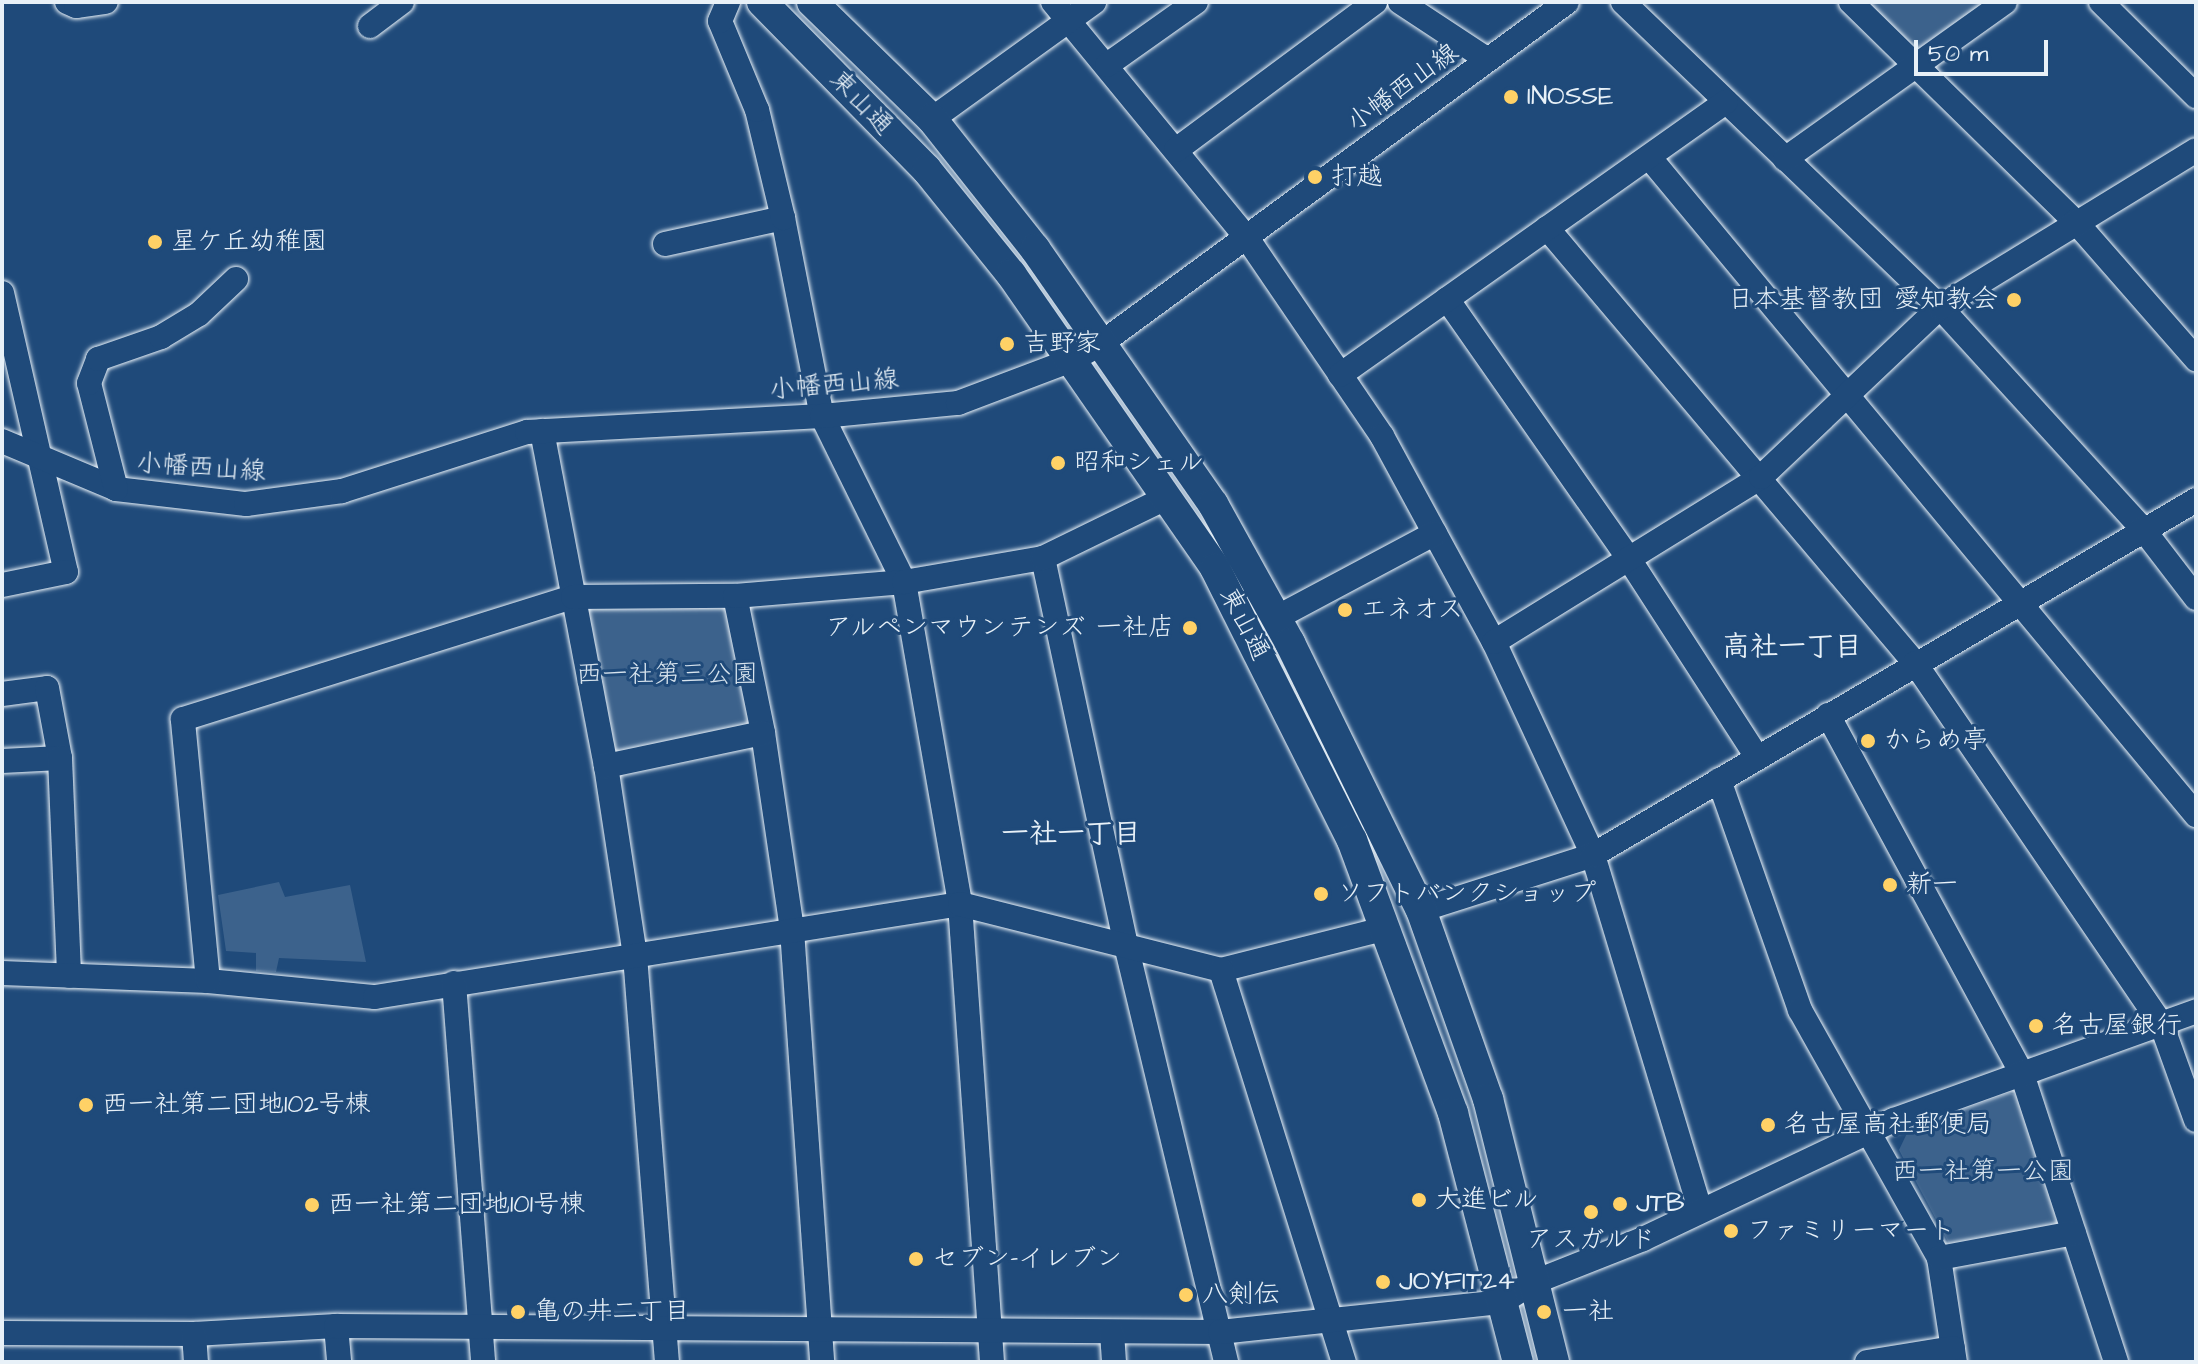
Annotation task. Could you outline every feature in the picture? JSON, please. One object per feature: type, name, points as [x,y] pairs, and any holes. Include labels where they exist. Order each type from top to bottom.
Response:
[{"type":"main road","name":"東山通","points":[[762,2],[927,170],[1011,274],[1215,568],[1352,840],[1453,1113],[1518,1362]]},
{"type":"main road","name":"東山通","points":[[812,2],[932,119],[1103,342],[1213,504],[1276,618],[1421,910],[1488,1099],[1554,1362]]},
{"type":"street","points":[[67,2],[76,6],[106,2]]},
{"type":"street","points":[[370,26],[402,2]]},
{"type":"street","points":[[728,2],[720,21],[757,110],[783,218],[822,416],[904,582],[960,904],[992,1362]]},
{"type":"street","points":[[932,119],[1061,10],[1094,2]]},
{"type":"street","points":[[1107,65],[1196,2]]},
{"type":"street","points":[[1176,150],[1375,2]]},
{"type":"street","points":[[1400,2],[1488,60]]},
{"type":"street","name":"小幡西山線","points":[[2,441],[116,489],[246,504],[302,500],[542,431],[822,416],[958,403],[1072,360],[1103,342],[1567,2]]},
{"type":"street","points":[[1623,2],[1940,307],[2143,529],[2196,598]]},
{"type":"street","points":[[1851,2],[2075,221],[2196,359]]},
{"type":"street","points":[[1785,159],[2005,2]]},
{"type":"street","points":[[2101,2],[2196,96]]},
{"type":"street","points":[[1061,10],[1247,238],[1382,436],[1494,642],[1593,855],[1700,1210]]},
{"type":"street","points":[[1340,375],[1726,102]]},
{"type":"street","points":[[1494,642],[1761,477],[1848,400],[1940,307],[2075,221],[2196,150]]},
{"type":"street","points":[[1649,157],[1848,400],[2023,602],[2196,815]]},
{"type":"street","points":[[665,244],[783,218]]},
{"type":"street","points":[[1547,228],[1761,477],[1915,663],[2161,1023],[2196,1120]]},
{"type":"street","points":[[116,489],[89,383],[98,359],[161,337],[199,314],[236,279]]},
{"type":"street","points":[[2,293],[66,572],[2,585]]},
{"type":"street","points":[[1447,299],[1629,559],[1757,757]]},
{"type":"street","points":[[542,431],[606,766],[635,956],[667,1362]]},
{"type":"street","points":[[208,981],[183,719],[573,597],[735,596],[904,582],[1043,558],[1168,497]]},
{"type":"street","points":[[1421,910],[1593,855],[2196,500]]},
{"type":"street","points":[[1276,618],[1435,533]]},
{"type":"street","points":[[1043,558],[1126,945],[1226,1362]]},
{"type":"street","points":[[735,596],[763,733],[792,930],[822,1362]]},
{"type":"street","points":[[2,694],[47,688],[60,758],[69,976]]},
{"type":"street","points":[[1828,715],[2022,1074],[2116,1362]]},
{"type":"street","points":[[606,766],[763,733]]},
{"type":"street","points":[[2,761],[60,758]]},
{"type":"street","points":[[1719,780],[1800,1010],[1939,1258],[1954,1355],[1867,1362]]},
{"type":"street","points":[[2,973],[208,981],[375,997],[960,904],[1221,970],[1383,929]]},
{"type":"street","points":[[1221,970],[1344,1362]]},
{"type":"street","points":[[454,983],[483,1362]]},
{"type":"street","points":[[2,1333],[194,1334],[336,1326],[820,1327],[991,1333],[1220,1332],[1502,1302],[1532,1283],[1868,1132],[2196,1011]]},
{"type":"street","points":[[1939,1258],[2074,1233]]},
{"type":"street","points":[[336,1326],[339,1362]]},
{"type":"street","points":[[1112,1333],[1114,1362]]},
{"type":"street","points":[[194,1334],[196,1362]]},
{"type":"green space","points":[[1860,2],[1986,2],[1919,50]]},
{"type":"green space","name":"西一社第三公園","points":[[728,600],[754,722],[749,731],[616,757],[582,606]]},
{"type":"green space","points":[[279,882],[285,897],[350,885],[366,962],[279,958],[276,972],[256,971],[256,953],[226,951],[218,895]]},
{"type":"green space","name":"西一社第一公園","points":[[2009,1093],[2023,1097],[2065,1224],[1952,1249],[1899,1150],[1909,1129]]},
{"type":"place","name":"INOSSE","points":[[1511,97]]},
{"type":"place","name":"打越","points":[[1315,177]]},
{"type":"place","name":"星ケ丘幼稚園","points":[[155,242]]},
{"type":"place","name":"日本基督教団 愛知教会","points":[[2014,300]]},
{"type":"place","name":"吉野家","points":[[1007,344]]},
{"type":"place","name":"昭和シェル","points":[[1058,463]]},
{"type":"place","name":"エネオス","points":[[1345,610]]},
{"type":"place","name":"アルペンマウンテンズ 一社店","points":[[1190,628]]},
{"type":"place","name":"からめ亭","points":[[1868,741]]},
{"type":"place","name":"新一","points":[[1890,885]]},
{"type":"place","name":"ソフトバンクショップ","points":[[1321,894]]},
{"type":"place","name":"名古屋銀行","points":[[2036,1026]]},
{"type":"place","name":"西一社第二団地102号棟","points":[[86,1105]]},
{"type":"place","name":"名古屋高社郵便局","points":[[1768,1125]]},
{"type":"place","name":"大進ビル","points":[[1419,1200]]},
{"type":"place","name":"JTB","points":[[1620,1204]]},
{"type":"place","name":"西一社第二団地101号棟","points":[[312,1205]]},
{"type":"place","name":"アスガルド","points":[[1591,1212]]},
{"type":"place","name":"ファミリーマート","points":[[1731,1231]]},
{"type":"place","name":"セブン-イレブン","points":[[916,1259]]},
{"type":"place","name":"JOYFIT24","points":[[1383,1282]]},
{"type":"place","name":"八剣伝","points":[[1186,1295]]},
{"type":"place","name":"亀の井二丁目","points":[[518,1312]]},
{"type":"place","name":"一社","points":[[1544,1312]]},
{"type":"district","name":"高社一丁目","points":[[1792,647]]},
{"type":"district","name":"一社一丁目","points":[[1071,834]]}]
